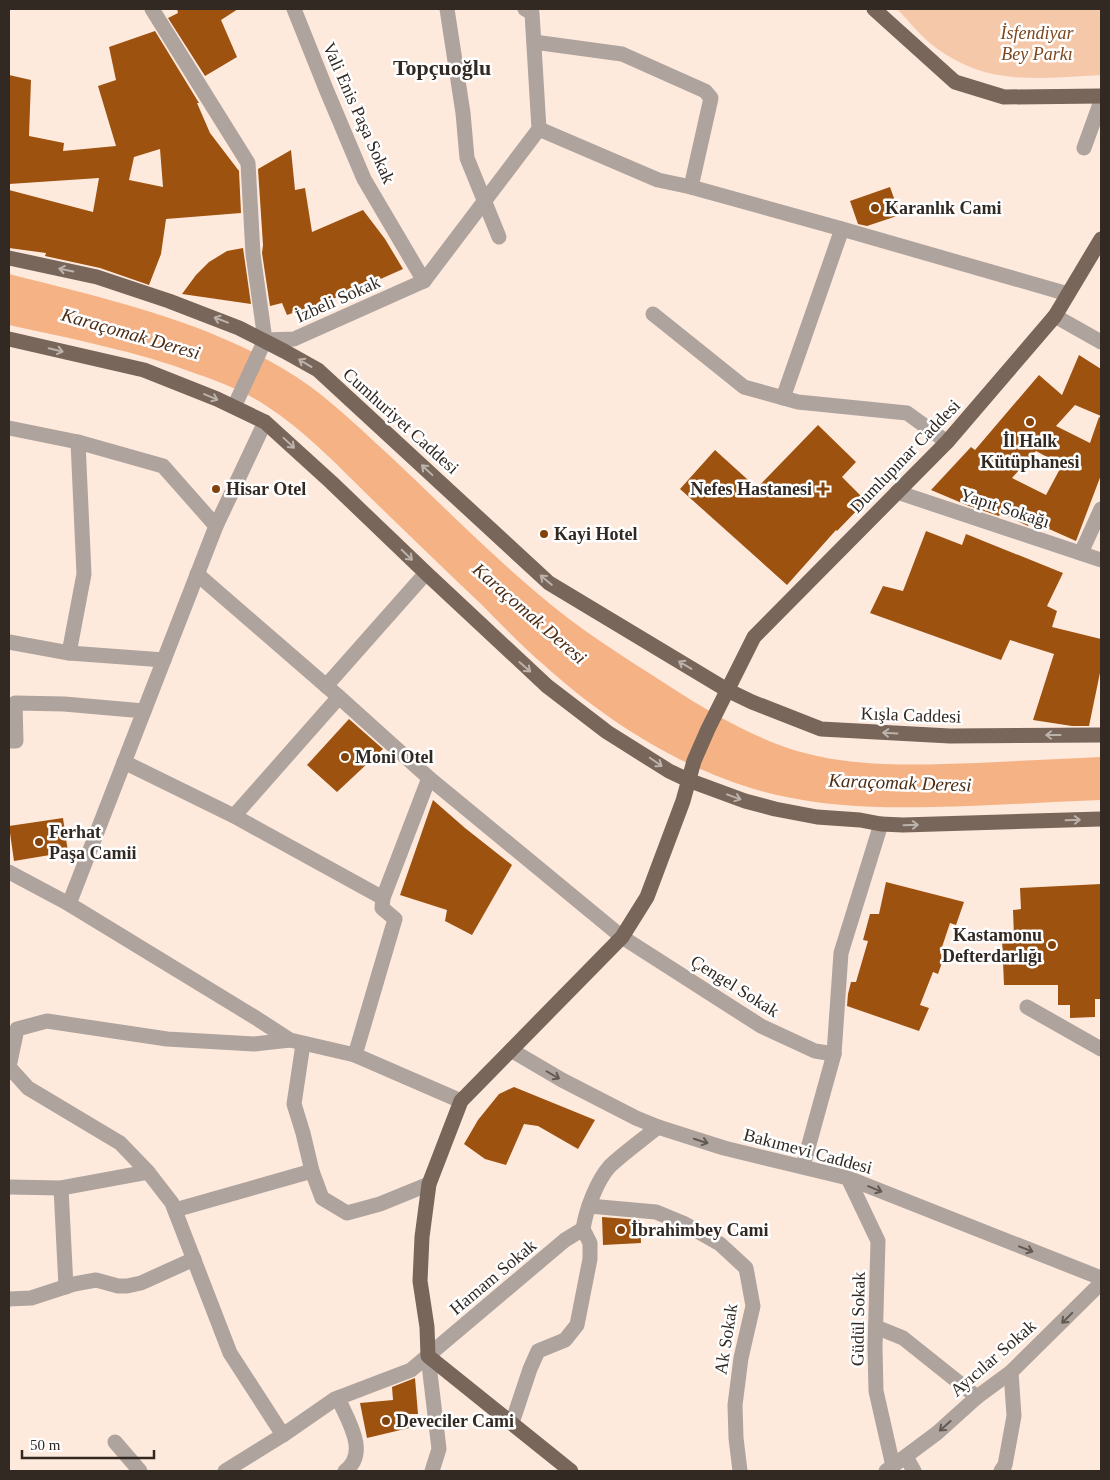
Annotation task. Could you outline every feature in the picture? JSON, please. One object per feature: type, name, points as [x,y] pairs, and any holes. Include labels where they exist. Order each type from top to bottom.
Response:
[{"type":"main road","points":[[874,9],[955,82],[1004,97],[1101,96]]},
{"type":"main road","name":"Dumlupınar Caddesi","points":[[461,1101],[622,937],[647,897],[708,729],[754,637],[947,442],[1055,316],[1101,239]]},
{"type":"main road","name":"Cumhuriyet Caddesi","points":[[9,258],[97,277],[186,308],[240,328],[318,370],[549,583],[727,690]]},
{"type":"main road","points":[[9,339],[144,370],[234,407],[265,422],[325,476],[426,574],[547,686],[607,732],[669,771],[688,780],[775,810],[816,817],[860,820],[881,824],[1101,819]]},
{"type":"main road","name":"Kışla Caddesi","points":[[727,690],[820,729],[950,736],[1101,735]]},
{"type":"main road","points":[[461,1101],[429,1184],[422,1238],[420,1281],[427,1327],[428,1356],[571,1471]]},
{"type":"street","points":[[152,9],[248,163],[253,254],[265,340],[234,407]]},
{"type":"street","name":"Vali Enis Paşa Sokak","points":[[294,9],[364,179],[424,281]]},
{"type":"street","points":[[447,9],[463,113],[467,158],[499,237]]},
{"type":"street","points":[[424,281],[539,129],[532,13],[525,9]]},
{"type":"street","points":[[534,42],[622,54],[704,92],[711,98],[691,188]]},
{"type":"street","points":[[1084,148],[1101,101]]},
{"type":"street","points":[[539,129],[658,180],[842,229],[1068,294]]},
{"type":"street","points":[[783,398],[842,229]]},
{"type":"street","name":"İzbeli Sokak","points":[[265,340],[294,340],[424,281]]},
{"type":"street","points":[[653,314],[744,388],[798,402],[907,413],[947,442]]},
{"type":"street","points":[[1055,316],[1101,342]]},
{"type":"street","points":[[68,904],[216,526],[265,422]]},
{"type":"street","points":[[9,428],[78,442],[163,466],[216,526]]},
{"type":"street","points":[[69,653],[84,574],[78,442]]},
{"type":"street","name":"Yapıt Sokağı","points":[[897,492],[1101,560]]},
{"type":"street","points":[[1082,553],[1101,509]]},
{"type":"street","name":"Çengel Sokak","points":[[197,574],[339,697],[428,778],[622,937],[761,1026],[815,1051],[834,1054]]},
{"type":"street","points":[[326,686],[426,574]]},
{"type":"street","points":[[9,642],[69,653],[164,660]]},
{"type":"street","points":[[234,816],[339,697]]},
{"type":"street","points":[[9,741],[16,741],[15,704],[64,704],[144,711]]},
{"type":"street","points":[[124,762],[234,816],[383,898]]},
{"type":"street","points":[[355,1055],[395,919],[382,908],[383,898],[428,778]]},
{"type":"street","points":[[803,1166],[834,1054],[841,953],[881,824]]},
{"type":"street","points":[[9,872],[68,904],[297,1042]]},
{"type":"street","points":[[1027,1007],[1101,1049]]},
{"type":"street","points":[[283,1435],[230,1353],[172,1203],[148,1172],[120,1143],[28,1088],[9,1068],[17,1029],[47,1021],[167,1038],[254,1044],[297,1042],[355,1055],[461,1101]]},
{"type":"street","points":[[297,1042],[294,1104],[312,1171],[322,1198],[347,1213],[380,1204],[429,1184]]},
{"type":"street","name":"Bakımevi Caddesi","points":[[511,1050],[562,1080],[636,1118],[658,1127],[724,1148],[848,1178],[1101,1278]]},
{"type":"street","points":[[512,1423],[538,1351],[565,1340],[578,1324],[590,1259],[590,1242],[583,1229],[589,1206],[598,1186],[609,1168],[658,1127]]},
{"type":"street","points":[[175,1210],[312,1171]]},
{"type":"street","points":[[9,1187],[61,1188],[148,1172]]},
{"type":"street","name":"Güdül Sokak","points":[[848,1178],[878,1241],[876,1391],[889,1468]]},
{"type":"street","points":[[61,1188],[66,1287]]},
{"type":"street","name":"Ak Sokak","points":[[589,1206],[656,1212],[685,1224],[720,1244],[746,1268],[753,1306],[741,1358],[735,1405],[740,1471]]},
{"type":"street","name":"Hamam Sokak","points":[[225,1471],[338,1398],[411,1370],[565,1240],[583,1229]]},
{"type":"street","points":[[9,1299],[31,1298],[96,1280],[118,1286],[127,1286],[194,1260]]},
{"type":"street","name":"Ayıcılar Sokak","points":[[889,1468],[937,1433],[977,1398],[1011,1372],[1101,1283]]},
{"type":"street","points":[[876,1326],[903,1338],[977,1398]]},
{"type":"street","points":[[428,1356],[439,1449],[432,1471]]},
{"type":"street","points":[[1001,1471],[1005,1465],[1014,1416],[1011,1372]]},
{"type":"street","points":[[338,1398],[354,1436],[357,1451],[354,1462],[346,1471]]},
{"type":"street","points":[[115,1442],[140,1471]]},
{"type":"street","points":[[906,1456],[914,1471]]},
{"type":"green space","name":"İsfendiyar Bey Parkı","points":[[897,9],[1101,9],[1101,75],[1035,78],[994,74],[975,69],[955,60],[935,47]]},
{"type":"water","name":"Karaçomak Deresi","points":[[9,274],[126,305],[204,330],[241,346],[277,365],[311,387],[342,412],[499,560],[568,618],[684,696],[747,731],[797,751],[864,763],[977,763],[1101,757],[1101,800],[932,807],[874,807],[835,804],[796,799],[745,786],[713,775],[683,761],[624,727],[569,687],[520,643],[324,452],[280,416],[240,391],[174,366],[104,346],[9,325]]},
{"type":"building","points":[[177,9],[238,9],[221,20],[237,57],[205,76],[168,18],[178,13]]},
{"type":"building","points":[[155,31],[199,103],[197,103],[210,133],[239,171],[241,213],[166,219],[161,254],[149,285],[100,268],[45,256],[46,253],[9,248],[9,190],[93,212],[99,178],[9,184],[9,75],[31,80],[29,136],[64,143],[63,151],[116,146],[98,86],[116,80],[109,47]],"holes":[[[160,149],[163,187],[129,180],[134,157]]]},
{"type":"building","points":[[291,150],[295,190],[305,188],[312,232],[363,210],[385,239],[403,269],[349,293],[287,315],[282,303],[270,306],[262,253],[258,169]]},
{"type":"building","name":"Karanlık Cami","points":[[890,187],[900,215],[867,226],[858,224],[850,201]]},
{"type":"building","points":[[243,248],[251,304],[182,294],[196,275],[209,262],[227,251]]},
{"type":"building","points":[[1079,355],[1101,369],[1101,416],[1075,405],[1056,426],[1090,443],[1099,417],[1101,418],[1101,475],[1076,541],[1031,521],[1028,526],[1001,513],[999,516],[931,490],[971,447],[975,450],[1039,375],[1062,395]],"holes":[[[1036,451],[1062,465],[1046,495],[1012,478]]]},
{"type":"building","points":[[818,425],[856,462],[842,477],[866,501],[836,530],[787,585],[680,489],[715,450],[757,488]]},
{"type":"building","points":[[926,531],[962,545],[966,534],[1063,573],[1047,606],[1057,611],[1052,627],[1101,639],[1101,668],[1089,726],[1072,726],[1033,720],[1054,654],[1010,640],[1001,660],[870,613],[883,586],[903,591]]},
{"type":"building","name":"Moni Otel","points":[[349,719],[383,749],[337,792],[307,765]]},
{"type":"building","points":[[433,800],[512,865],[472,935],[445,921],[447,910],[400,895]]},
{"type":"building","name":"Ferhat Paşa Camii","points":[[63,818],[68,852],[14,861],[9,826]]},
{"type":"building","points":[[886,882],[964,902],[956,925],[950,923],[940,953],[944,957],[938,974],[933,972],[920,1005],[929,1008],[919,1031],[847,1006],[851,982],[856,982],[868,941],[863,940],[870,914],[879,914]]},
{"type":"building","name":"Kastamonu Defterdarlığı","points":[[1101,884],[1101,999],[1095,999],[1095,1017],[1070,1018],[1070,1005],[1058,1005],[1058,985],[1004,985],[1002,938],[1014,937],[1013,910],[1021,909],[1020,888]]},
{"type":"building","points":[[514,1087],[595,1120],[578,1149],[538,1126],[524,1124],[506,1165],[485,1159],[464,1144],[478,1120],[499,1094]]},
{"type":"building","name":"İbrahimbey Cami","points":[[602,1217],[640,1220],[641,1243],[603,1245]]},
{"type":"building","name":"Deveciler Cami","points":[[415,1378],[418,1414],[407,1414],[409,1428],[367,1438],[360,1403],[393,1400],[392,1387]]},
{"type":"place","name":"Karanlık Cami","points":[[875,208]]},
{"type":"place","name":"İl Halk Kütüphanesi","points":[[1030,422]]},
{"type":"place","name":"Hisar Otel","points":[[216,489]]},
{"type":"place","name":"Nefes Hastanesi","points":[[823,489]]},
{"type":"place","name":"Kayi Hotel","points":[[544,534]]},
{"type":"place","name":"Moni Otel","points":[[345,757]]},
{"type":"place","name":"Ferhat Paşa Camii","points":[[39,842]]},
{"type":"place","name":"Kastamonu Defterdarlığı","points":[[1052,945]]},
{"type":"place","name":"İbrahimbey Cami","points":[[621,1230]]},
{"type":"place","name":"Deveciler Cami","points":[[386,1421]]},
{"type":"district","name":"Topçuoğlu","points":[[442,67]]}]
